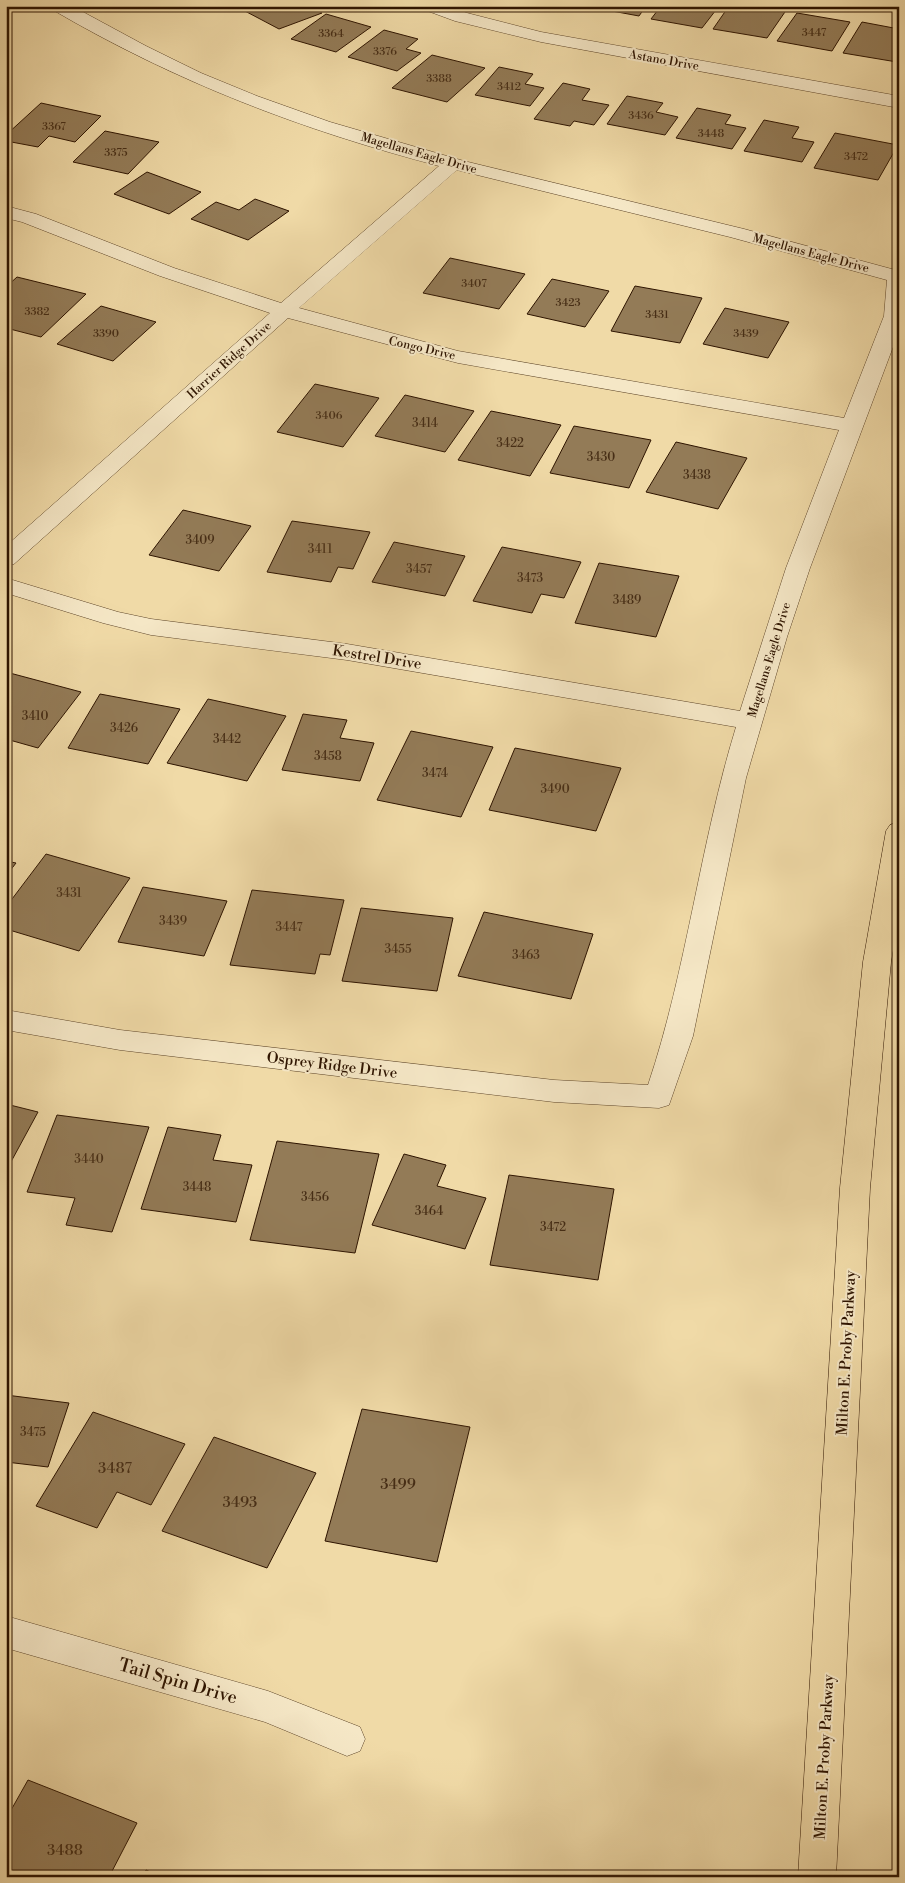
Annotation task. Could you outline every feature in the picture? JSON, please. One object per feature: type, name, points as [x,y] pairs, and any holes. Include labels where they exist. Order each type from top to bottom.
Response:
[{"type":"highway","name":"Milton E. Proby Parkway","points":[[817,1877],[855,1188],[877,962],[899,831]]},
{"type":"street","name":"Magellans Eagle Drive","points":[[59,6],[100,31],[193,76],[254,101],[387,145],[453,164],[825,256],[898,277],[894,316],[798,568],[775,637],[733,778],[678,1036],[659,1097]]},
{"type":"street","name":"Astano Drive","points":[[431,6],[461,17],[558,40],[899,102]]},
{"type":"street","name":"Harrier Ridge Drive","points":[[6,559],[285,310],[453,164]]},
{"type":"street","name":"Congo Drive","points":[[6,212],[29,218],[167,272],[351,331],[458,357],[853,426]]},
{"type":"street","name":"Kestrel Drive","points":[[6,585],[112,618],[151,627],[346,652],[750,721]]},
{"type":"street","name":"Osprey Ridge Drive","points":[[6,1020],[38,1027],[149,1044],[554,1091],[659,1097]]},
{"type":"street","name":"Tail Spin Drive","points":[[6,1632],[268,1707],[346,1739]]},
{"type":"building","points":[[253,6],[310,6],[322,13],[279,29],[243,10]]},
{"type":"building","points":[[585,6],[646,6],[639,16]]},
{"type":"building","points":[[661,6],[719,6],[702,28],[651,19]]},
{"type":"building","points":[[729,6],[771,6],[787,9],[767,38],[713,29]]},
{"type":"building","points":[[797,13],[850,22],[832,51],[777,41]]},
{"type":"building","points":[[326,14],[371,27],[336,52],[291,39]]},
{"type":"building","points":[[862,22],[899,29],[899,59],[897,62],[843,53]]},
{"type":"building","points":[[384,30],[418,39],[406,49],[421,53],[397,71],[348,57]]},
{"type":"building","points":[[432,55],[485,68],[447,102],[392,88]]},
{"type":"building","points":[[499,67],[533,74],[525,84],[544,88],[530,106],[475,95]]},
{"type":"building","points":[[563,83],[590,89],[582,100],[609,105],[594,125],[574,121],[570,126],[534,119]]},
{"type":"building","points":[[627,96],[663,103],[656,112],[678,117],[665,135],[607,124]]},
{"type":"building","points":[[41,103],[101,116],[75,142],[49,136],[38,147],[6,141],[6,135]]},
{"type":"building","points":[[697,108],[731,115],[725,124],[746,128],[732,149],[676,138]]},
{"type":"building","points":[[764,120],[799,127],[792,138],[814,142],[802,162],[744,151]]},
{"type":"building","points":[[105,131],[159,142],[128,174],[73,162]]},
{"type":"building","points":[[835,133],[898,145],[878,180],[814,168]]},
{"type":"building","points":[[147,172],[201,192],[169,214],[114,194]]},
{"type":"building","points":[[255,199],[289,211],[248,240],[191,219],[216,202],[239,210]]},
{"type":"building","points":[[450,258],[525,274],[499,309],[423,293]]},
{"type":"building","points":[[17,277],[86,294],[41,337],[6,328],[6,287]]},
{"type":"building","points":[[552,279],[609,291],[585,327],[527,314]]},
{"type":"building","points":[[635,286],[702,298],[680,343],[611,331]]},
{"type":"building","points":[[101,306],[156,322],[113,361],[57,344]]},
{"type":"building","points":[[725,308],[789,322],[768,358],[703,344]]},
{"type":"building","points":[[315,384],[379,398],[343,447],[277,432]]},
{"type":"building","points":[[405,395],[474,411],[445,452],[375,436]]},
{"type":"building","points":[[491,411],[561,425],[530,476],[458,460]]},
{"type":"building","points":[[574,426],[651,440],[629,488],[550,473]]},
{"type":"building","points":[[676,442],[747,458],[718,509],[646,492]]},
{"type":"building","points":[[183,510],[251,526],[219,571],[149,555]]},
{"type":"building","points":[[292,521],[370,532],[353,569],[338,567],[331,582],[267,572]]},
{"type":"building","points":[[394,542],[465,556],[445,596],[372,582]]},
{"type":"building","points":[[502,547],[581,562],[564,598],[541,594],[532,613],[473,601]]},
{"type":"building","points":[[599,563],[679,576],[656,637],[575,623]]},
{"type":"building","points":[[6,672],[81,692],[38,748],[6,739]]},
{"type":"building","points":[[100,694],[180,709],[148,764],[68,748]]},
{"type":"building","points":[[208,699],[286,716],[247,781],[167,763]]},
{"type":"building","points":[[303,714],[347,720],[340,738],[374,743],[360,781],[282,770]]},
{"type":"building","points":[[411,731],[493,747],[461,817],[377,800]]},
{"type":"building","points":[[515,748],[621,768],[596,831],[489,810]]},
{"type":"building","points":[[46,854],[130,878],[79,951],[6,929],[6,907]]},
{"type":"building","points":[[6,861],[16,863],[6,876]]},
{"type":"building","points":[[143,887],[227,901],[204,956],[118,942]]},
{"type":"building","points":[[252,890],[344,900],[330,955],[320,954],[315,974],[230,965]]},
{"type":"building","points":[[361,908],[453,918],[437,991],[342,981]]},
{"type":"building","points":[[484,912],[593,934],[571,999],[458,976]]},
{"type":"building","points":[[6,1104],[38,1112],[6,1171]]},
{"type":"building","points":[[57,1115],[149,1127],[112,1232],[66,1225],[75,1198],[27,1192]]},
{"type":"building","points":[[168,1127],[221,1135],[213,1160],[252,1165],[236,1222],[141,1209]]},
{"type":"building","points":[[277,1141],[379,1154],[355,1253],[250,1240]]},
{"type":"building","points":[[404,1154],[446,1165],[437,1186],[486,1198],[465,1249],[372,1225]]},
{"type":"building","points":[[509,1175],[614,1189],[598,1280],[490,1265]]},
{"type":"building","points":[[6,1395],[69,1403],[48,1467],[6,1462]]},
{"type":"building","points":[[362,1409],[470,1427],[437,1562],[325,1541]]},
{"type":"building","points":[[93,1412],[185,1444],[151,1505],[117,1492],[97,1528],[36,1506]]},
{"type":"building","points":[[214,1437],[316,1473],[267,1568],[162,1531]]},
{"type":"building","points":[[28,1780],[137,1823],[109,1877],[6,1877],[6,1819]]},
{"type":"building","points":[[146,1870],[162,1877],[142,1877]]}]
